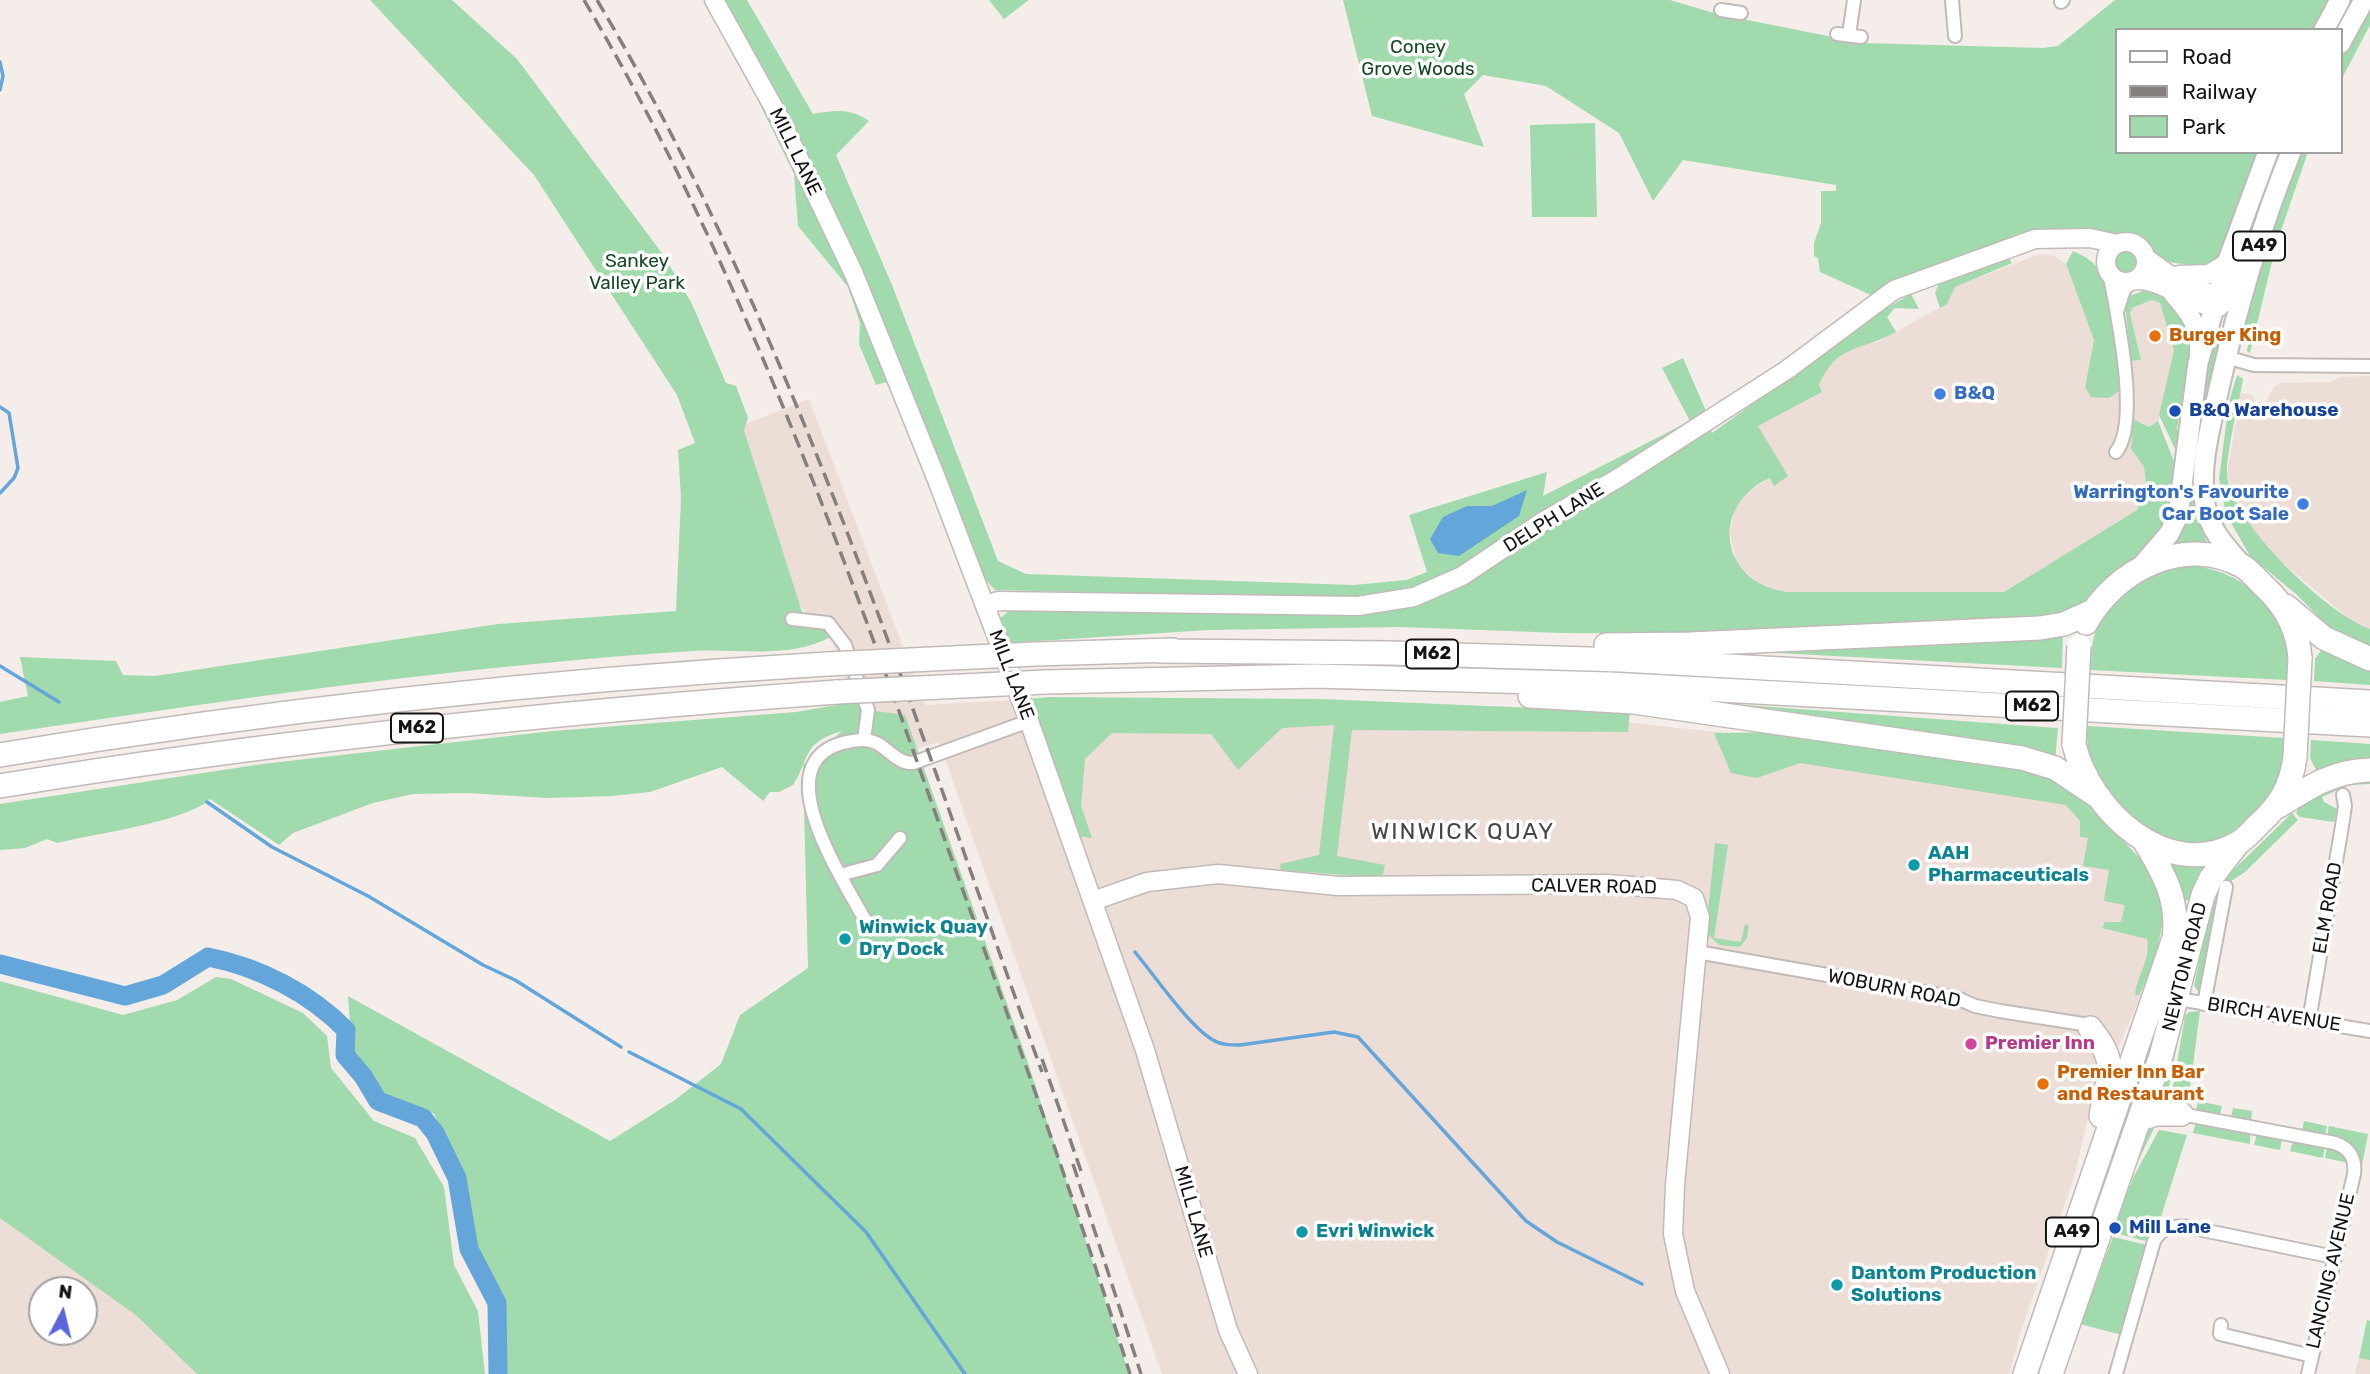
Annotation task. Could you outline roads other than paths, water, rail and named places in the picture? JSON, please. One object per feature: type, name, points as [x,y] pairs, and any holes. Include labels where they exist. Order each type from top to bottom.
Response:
[{"type":"highway","name":"A49","points":[[2192,553],[2243,566],[2283,604],[2296,635],[2300,658],[2295,757],[2291,780],[2277,808],[2238,843],[2210,852],[2188,854],[2145,842],[2100,798],[2082,770],[2074,744],[2078,646],[2093,611],[2138,570],[2155,560],[2192,553]]},
{"type":"highway","points":[[2283,604],[2324,638],[2370,659]]},
{"type":"highway","points":[[1160,651],[1310,644],[1690,645],[2040,628],[2064,624],[2093,611]]},
{"type":"highway","name":"M62","points":[[0,755],[205,724],[462,693],[672,674],[1035,654],[1160,651],[1390,653],[1621,660],[2370,702]]},
{"type":"highway","name":"M62","points":[[0,786],[329,738],[533,715],[837,692],[1045,682],[1316,676],[1609,684],[2370,725]]},
{"type":"highway","points":[[1166,680],[1634,702],[2022,758],[2055,768],[2100,798]]},
{"type":"highway","points":[[2277,808],[2317,781],[2339,773],[2370,770]]},
{"type":"highway","name":"NEWTON ROAD","points":[[2091,1178],[2171,951],[2176,925],[2169,885],[2145,842]]},
{"type":"highway","name":"NEWTON ROAD","points":[[2144,1109],[2178,999],[2203,895],[2211,878],[2238,843]]},
{"type":"highway","points":[[2090,1028],[2106,1048],[2111,1064],[2091,1178]]},
{"type":"highway","name":"A49","points":[[2050,1374],[2144,1109]]},
{"type":"highway","points":[[2144,1109],[2181,1114]]},
{"type":"highway","name":"A49","points":[[2025,1374],[2091,1178]]},
{"type":"main road","points":[[2325,28],[2340,0]]},
{"type":"main road","points":[[2342,40],[2364,0]]},
{"type":"main road","name":"A49","points":[[2138,570],[2169,534],[2178,516],[2198,363],[2219,302],[2227,263],[2267,154]]},
{"type":"main road","name":"A49","points":[[2243,566],[2217,536],[2205,502],[2204,463],[2235,320],[2290,154]]},
{"type":"street","name":"MILL LANE","points":[[714,0],[779,117],[854,274],[985,605],[1029,721],[1145,1050],[1228,1330],[1248,1374]]},
{"type":"street","points":[[1849,35],[1854,0]]},
{"type":"street","points":[[1952,0],[1955,36]]},
{"type":"street","points":[[2219,302],[2263,203],[2283,172]]},
{"type":"street","name":"DELPH LANE","points":[[985,605],[1002,601],[1139,601],[1358,606],[1395,602],[1422,595],[1462,576],[1703,424],[1788,369],[1894,290],[2035,239],[2067,237],[2117,244]]},
{"type":"street","points":[[2067,237],[2092,253],[2119,280],[2169,282],[2209,275],[2227,263]]},
{"type":"street","points":[[2116,452],[2124,436],[2125,354],[2106,257],[2117,244],[2135,244],[2169,282],[2192,317],[2199,341],[2198,363]]},
{"type":"street","points":[[2116,312],[2124,290],[2145,268],[2146,258]]},
{"type":"street","points":[[2169,282],[2234,310],[2235,320]]},
{"type":"street","points":[[2226,357],[2254,365],[2370,366]]},
{"type":"street","points":[[792,619],[828,623],[845,645],[868,710],[864,740]]},
{"type":"street","points":[[865,920],[840,875],[813,813],[808,776],[818,756],[841,743],[864,740],[875,742],[905,764],[913,763],[1029,721]]},
{"type":"street","name":"ELM ROAD","points":[[2309,1021],[2342,826],[2343,795]]},
{"type":"street","points":[[840,875],[877,865],[900,838]]},
{"type":"street","name":"CALVER ROAD","points":[[1093,901],[1147,882],[1218,874],[1338,886],[1608,884],[1677,890],[1689,895],[1699,910],[1673,1234],[1676,1262],[1685,1291],[1720,1374]]},
{"type":"street","name":"NEWTON ROAD","points":[[2204,1004],[2226,887]]},
{"type":"street","name":"WOBURN ROAD","points":[[1697,952],[1957,998],[1975,1006],[2083,1024],[2090,1028]]},
{"type":"street","name":"BIRCH AVENUE","points":[[2178,999],[2370,1031]]},
{"type":"street","name":"LANCING AVENUE","points":[[2181,1114],[2340,1144],[2351,1153],[2355,1167],[2308,1374]]},
{"type":"street","points":[[2116,1374],[2154,1241],[2164,1230],[2172,1226],[2188,1227],[2334,1257]]},
{"type":"street","points":[[2221,1325],[2220,1335],[2312,1356]]},
{"type":"water","points":[[1527,490],[1519,516],[1459,556],[1438,553],[1430,539],[1443,517],[1467,506],[1492,506]]},
{"type":"waterway","points":[[0,62],[3,76],[0,90]]},
{"type":"waterway","points":[[0,407],[9,413],[18,468],[14,478],[0,493]]},
{"type":"waterway","points":[[0,666],[59,702]]},
{"type":"waterway","points":[[207,802],[272,847],[368,896],[483,965],[515,980],[621,1047]]},
{"type":"waterway","points":[[1135,952],[1193,1024],[1219,1043],[1240,1045],[1334,1032],[1358,1037],[1526,1221],[1557,1242],[1642,1284]]},
{"type":"waterway","points":[[0,964],[125,996],[163,985],[208,957],[246,967],[283,983],[332,1017],[346,1030],[345,1055],[363,1076],[378,1101],[423,1118],[435,1133],[457,1178],[469,1249],[497,1303],[498,1374]]},
{"type":"waterway","points":[[629,1052],[741,1109],[866,1232],[965,1374]]},
{"type":"railway","points":[[584,0],[684,185],[770,376],[810,474],[1028,1071],[1130,1374]]},
{"type":"railway","points":[[597,0],[667,127],[731,257],[790,390],[896,661],[1042,1072]]},
{"type":"railway","points":[[1042,1059],[1081,1171]]},
{"type":"railway","points":[[1073,1164],[1141,1374]]},
{"type":"place","name":"Burger King","points":[[2155,336]]},
{"type":"place","name":"B&Q","points":[[1940,394]]},
{"type":"place","name":"B&Q Warehouse","points":[[2175,411]]},
{"type":"place","name":"Warrington's Favourite Car Boot Sale","points":[[2303,504]]},
{"type":"place","name":"AAH Pharmaceuticals","points":[[1914,865]]},
{"type":"place","name":"Winwick Quay Dry Dock","points":[[845,939]]},
{"type":"place","name":"Premier Inn","points":[[1971,1044]]},
{"type":"place","name":"Premier Inn Bar and Restaurant","points":[[2043,1084]]},
{"type":"place","name":"Mill Lane","points":[[2115,1228]]},
{"type":"place","name":"Evri Winwick","points":[[1302,1232]]},
{"type":"place","name":"Dantom Production Solutions","points":[[1837,1285]]},
{"type":"district","name":"WINWICK QUAY","points":[[1463,832]]},
{"type":"park label","name":"Coney Grove Woods","points":[[1418,59]]},
{"type":"park label","name":"Sankey Valley Park","points":[[637,273]]}]
